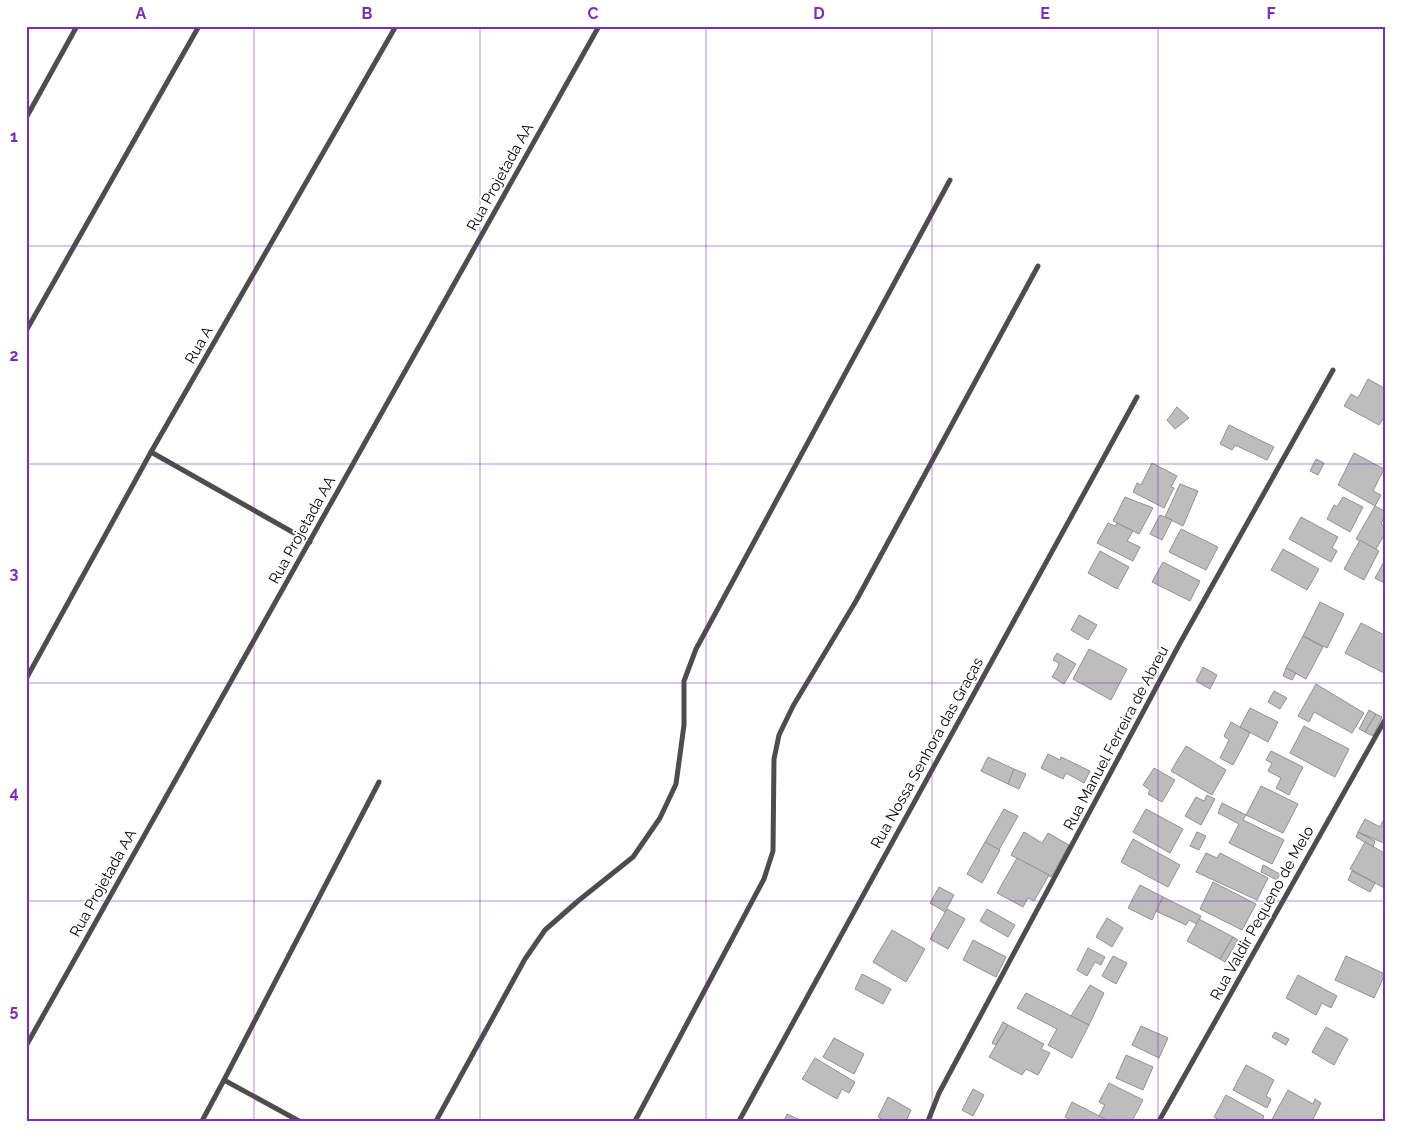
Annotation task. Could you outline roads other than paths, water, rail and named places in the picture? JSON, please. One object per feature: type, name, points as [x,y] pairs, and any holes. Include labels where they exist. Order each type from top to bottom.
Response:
[{"type":"street","points":[[26,118],[77,26]]},
{"type":"street","points":[[26,331],[199,26]]},
{"type":"street","name":"Rua A","points":[[26,679],[151,452],[396,26]]},
{"type":"street","name":"Rua Projetada AA","points":[[26,1046],[599,26]]},
{"type":"street","points":[[436,1121],[525,959],[545,930],[578,900],[632,857],[660,818],[676,784],[684,725],[684,681],[696,649],[950,180]]},
{"type":"street","points":[[635,1121],[764,879],[773,850],[774,759],[779,735],[793,706],[856,601],[1038,266]]},
{"type":"street","name":"Rua Manuel Ferreira de Abreu","points":[[928,1121],[939,1093],[1180,643],[1333,370]]},
{"type":"street","name":"Rua Nossa Senhora das Graças","points":[[739,1121],[1137,397]]},
{"type":"street","points":[[151,452],[310,542]]},
{"type":"street","name":"Rua Valdir Pequeno de Melo","points":[[1159,1121],[1386,718]]},
{"type":"street","points":[[202,1121],[379,782]]},
{"type":"street","points":[[224,1080],[299,1121]]}]
